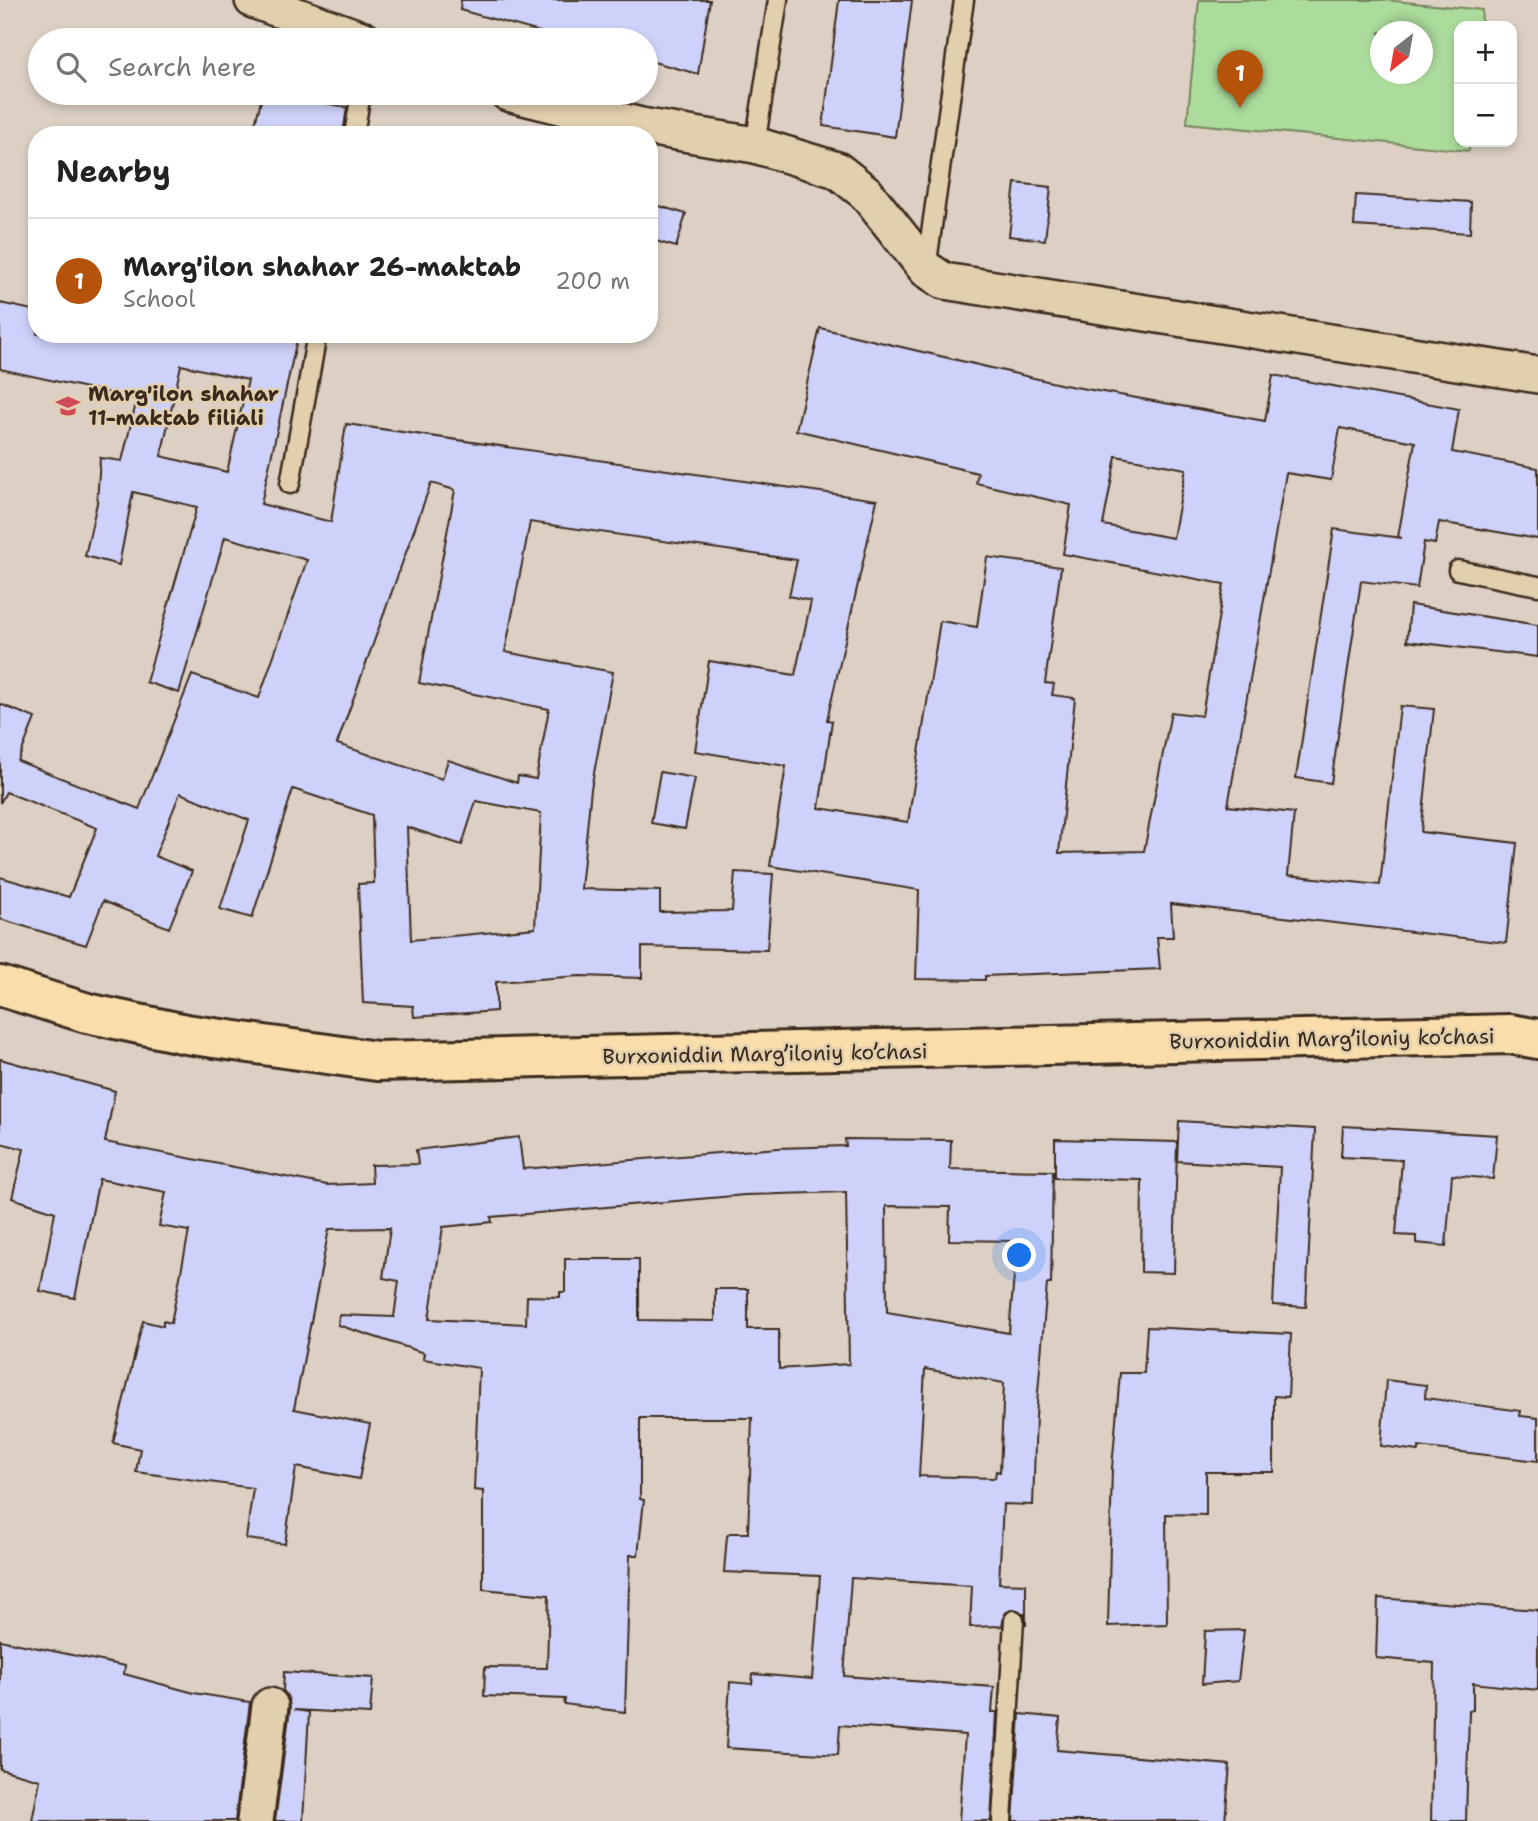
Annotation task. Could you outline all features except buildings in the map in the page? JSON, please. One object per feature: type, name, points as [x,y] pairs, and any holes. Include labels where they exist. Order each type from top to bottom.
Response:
[{"type":"main road","name":"Burxoniddin Marg’iloniy ko’chasi","points":[[0,986],[87,1013],[186,1034],[377,1061],[475,1061],[1510,1034],[1538,1039]]},
{"type":"street","points":[[253,0],[331,28]]},
{"type":"street","points":[[551,105],[626,126]]},
{"type":"street","points":[[658,132],[755,145],[837,170],[866,193],[926,268],[944,281],[1538,374]]},
{"type":"street","points":[[256,1821],[270,1706]]},
{"type":"lane","points":[[755,145],[778,0]]},
{"type":"lane","points":[[926,268],[964,0]]},
{"type":"lane","points":[[356,126],[359,105]]},
{"type":"lane","points":[[290,484],[315,343]]},
{"type":"lane","points":[[1458,570],[1538,586]]},
{"type":"lane","points":[[1002,1821],[1014,1620]]},
{"type":"green space","points":[[1199,0],[1385,0],[1482,10],[1481,21],[1454,21],[1454,147],[1469,147],[1469,151],[1187,123]]},
{"type":"place","name":"Marg'ilon shahar 26-maktab","points":[[1240,108]]},
{"type":"place","name":"Marg'ilon shahar 11-maktab filiali","points":[[68,406]]}]
